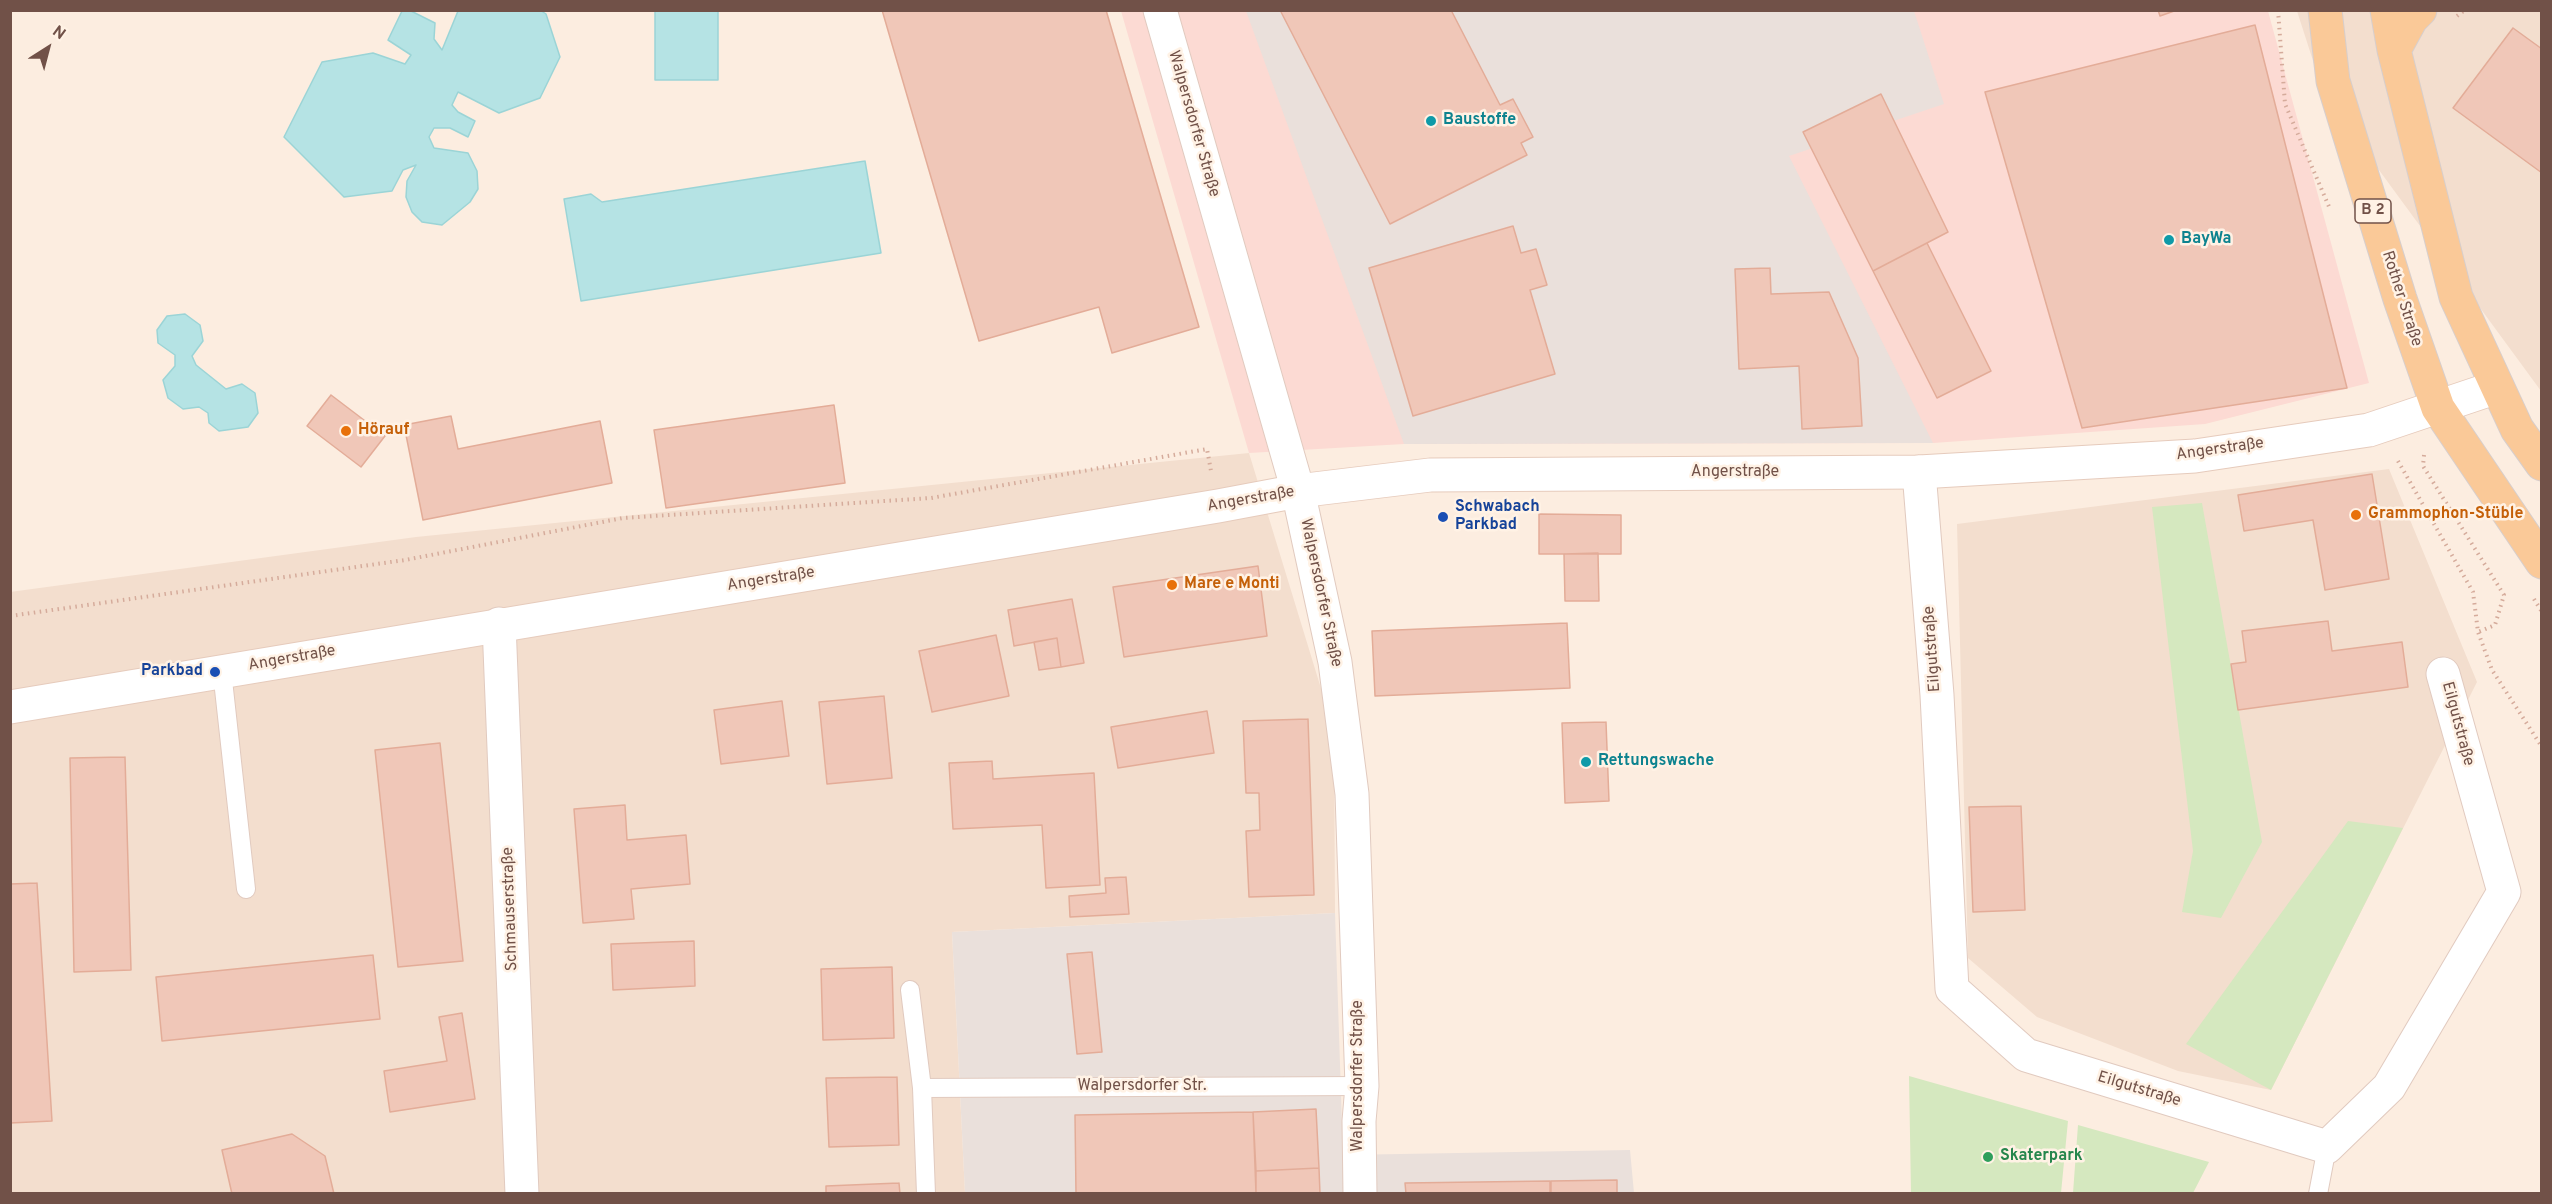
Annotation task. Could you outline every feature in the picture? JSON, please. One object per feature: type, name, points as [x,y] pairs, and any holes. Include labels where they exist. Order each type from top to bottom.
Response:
[{"type":"main road","name":"Rother Straße","points":[[2325,10],[2333,81],[2400,299],[2438,408],[2541,561]]},
{"type":"main road","points":[[2387,10],[2394,50],[2456,297],[2517,429],[2541,464]]},
{"type":"main road","points":[[2394,50],[2411,19],[2420,10]]},
{"type":"street","name":"Walpersdorfer Straße","points":[[1160,10],[1299,491],[1335,662],[1352,794],[1362,1086],[1359,1121],[1360,1194]]},
{"type":"street","name":"Angerstraße","points":[[10,707],[1299,491],[1430,475],[1919,472],[2195,456],[2369,430],[2497,387]]},
{"type":"street","name":"Eilgutstraße","points":[[1919,472],[1937,694],[1952,989],[2026,1055],[2327,1147],[2389,1087],[2504,892],[2443,674]]},
{"type":"street","name":"Schmauserstraße","points":[[499,624],[522,1194]]},
{"type":"lane","points":[[222,671],[246,889]]},
{"type":"lane","points":[[910,990],[922,1088],[926,1194]]},
{"type":"lane","name":"Walpersdorfer Str.","points":[[922,1088],[1362,1086]]},
{"type":"lane","points":[[2318,1194],[2327,1147]]},
{"type":"path","points":[[10,616],[405,560],[623,518],[932,498],[1207,448],[1218,506]]},
{"type":"path","points":[[2386,461],[2398,459],[2474,592],[2478,632],[2492,670],[2541,747]]},
{"type":"shaded area","points":[[1121,11],[2268,11],[2369,383],[2205,424],[1933,443],[1404,444],[1249,453]]},
{"type":"shaded area","points":[[1246,11],[1914,11],[1944,104],[1789,156],[1933,443],[1404,444]]},
{"type":"shaded area","points":[[2297,11],[2541,11],[2541,391],[2324,95]]},
{"type":"shaded area","points":[[1249,453],[1334,731],[1335,913],[952,932],[965,1193],[11,1193],[10,592],[416,537]]},
{"type":"shaded area","points":[[2389,469],[2477,682],[2271,1090],[2178,1071],[2037,1017],[1968,958],[1957,524]]},
{"type":"shaded area","points":[[1335,913],[1343,1155],[1630,1150],[1634,1193],[965,1193],[952,932]]},
{"type":"green space","points":[[2202,503],[2262,842],[2221,918],[2182,912],[2193,851],[2152,507]]},
{"type":"green space","points":[[2348,821],[2403,828],[2271,1090],[2186,1044]]},
{"type":"green space","name":"Skaterpark","points":[[1909,1076],[2068,1121],[2061,1193],[1911,1193]]},
{"type":"green space","points":[[2078,1125],[2209,1162],[2193,1193],[2073,1193]]},
{"type":"water","points":[[540,10],[546,14],[560,57],[540,98],[499,113],[458,92],[452,105],[458,112],[475,121],[468,137],[450,128],[434,128],[429,137],[434,148],[468,153],[477,171],[478,189],[470,202],[442,225],[422,222],[412,212],[406,197],[407,181],[416,165],[403,170],[392,191],[344,197],[284,137],[322,62],[373,53],[405,64],[411,55],[388,40],[402,11],[411,11],[435,23],[434,39],[442,50],[458,11]]},
{"type":"water","points":[[655,11],[718,11],[718,80],[655,80]]},
{"type":"water","points":[[865,161],[881,253],[581,301],[564,199],[591,194],[602,202]]},
{"type":"water","points":[[185,314],[200,325],[203,341],[192,356],[196,365],[226,389],[242,384],[255,393],[258,413],[248,427],[219,431],[209,423],[208,413],[199,407],[183,409],[168,398],[163,380],[175,366],[175,355],[158,343],[157,330],[167,316]]},
{"type":"building","points":[[882,10],[1106,10],[1199,327],[1112,353],[1099,307],[979,341]]},
{"type":"building","name":"Baustoffe","points":[[1280,10],[1451,10],[1500,105],[1513,99],[1533,137],[1521,143],[1527,155],[1390,224]]},
{"type":"building","points":[[2158,10],[2177,10],[2160,16]]},
{"type":"building","name":"BayWa","points":[[2255,25],[2347,388],[2082,428],[1985,92]]},
{"type":"building","points":[[2513,28],[2542,49],[2542,173],[2453,108]]},
{"type":"building","points":[[1881,94],[1948,232],[1873,271],[1803,132]]},
{"type":"building","points":[[1513,226],[1521,253],[1536,249],[1547,285],[1530,290],[1555,374],[1413,416],[1369,268]]},
{"type":"building","points":[[1927,243],[1991,371],[1937,398],[1873,271]]},
{"type":"building","points":[[1770,268],[1771,294],[1829,292],[1858,358],[1862,426],[1802,429],[1799,366],[1739,369],[1735,269]]},
{"type":"building","name":"Hörauf","points":[[331,395],[385,436],[361,467],[307,426]]},
{"type":"building","points":[[834,405],[845,483],[666,508],[654,430]]},
{"type":"building","points":[[451,416],[458,449],[600,421],[612,483],[423,520],[404,425]]},
{"type":"building","points":[[2372,474],[2389,579],[2325,590],[2313,520],[2244,531],[2238,495]]},
{"type":"building","points":[[1539,514],[1621,515],[1621,554],[1539,554]]},
{"type":"building","points":[[1598,553],[1599,601],[1565,601],[1564,554]]},
{"type":"building","points":[[1258,566],[1267,636],[1124,657],[1113,587]]},
{"type":"building","points":[[1072,599],[1084,663],[1061,667],[1057,638],[1014,646],[1008,610]]},
{"type":"building","points":[[2328,621],[2332,651],[2402,642],[2408,687],[2238,710],[2231,664],[2246,662],[2242,631]]},
{"type":"building","points":[[1567,623],[1570,688],[1375,696],[1372,631]]},
{"type":"building","points":[[996,635],[1009,696],[932,712],[919,651]]},
{"type":"building","points":[[1057,638],[1061,667],[1039,670],[1034,642]]},
{"type":"building","points":[[884,696],[892,778],[827,784],[819,702]]},
{"type":"building","points":[[782,701],[789,756],[721,764],[714,710]]},
{"type":"building","points":[[1207,711],[1214,753],[1118,768],[1111,727]]},
{"type":"building","points":[[1308,719],[1314,895],[1249,897],[1246,831],[1260,830],[1259,793],[1246,793],[1243,721]]},
{"type":"building","name":"Rettungswache","points":[[1606,722],[1609,801],[1565,803],[1562,723]]},
{"type":"building","points":[[440,743],[463,961],[398,967],[375,750]]},
{"type":"building","points":[[125,757],[131,970],[74,972],[70,758]]},
{"type":"building","points":[[992,761],[993,779],[1094,773],[1100,885],[1046,888],[1042,825],[953,829],[949,763]]},
{"type":"building","points":[[625,805],[627,840],[686,835],[690,884],[631,889],[634,919],[583,923],[574,809]]},
{"type":"building","points":[[2021,806],[2025,910],[1973,912],[1969,807]]},
{"type":"building","points":[[1126,877],[1129,914],[1070,917],[1069,896],[1106,893],[1105,878]]},
{"type":"building","points":[[37,883],[52,1121],[10,1123],[10,884]]},
{"type":"building","points":[[694,941],[695,986],[613,990],[611,944]]},
{"type":"building","points":[[1092,952],[1102,1052],[1077,1054],[1067,954]]},
{"type":"building","points":[[373,955],[380,1019],[162,1041],[156,977]]},
{"type":"building","points":[[892,967],[894,1038],[823,1040],[821,969]]},
{"type":"building","points":[[462,1013],[475,1099],[390,1112],[384,1071],[447,1061],[439,1017]]},
{"type":"building","points":[[897,1077],[899,1145],[829,1147],[826,1078]]},
{"type":"building","points":[[1316,1109],[1319,1168],[1256,1171],[1253,1112]]},
{"type":"building","points":[[1253,1112],[1256,1194],[1076,1194],[1075,1115]]},
{"type":"building","points":[[292,1134],[325,1156],[334,1194],[232,1194],[222,1150]]},
{"type":"building","points":[[1319,1168],[1320,1194],[1256,1194],[1256,1171]]},
{"type":"building","points":[[1617,1180],[1617,1194],[1551,1194],[1551,1181]]},
{"type":"building","points":[[1550,1181],[1550,1194],[1406,1194],[1405,1183]]},
{"type":"building","points":[[899,1183],[900,1194],[826,1194],[826,1186]]},
{"type":"place","name":"Baustoffe","points":[[1431,121]]},
{"type":"place","name":"BayWa","points":[[2169,240]]},
{"type":"place","name":"Hörauf","points":[[346,431]]},
{"type":"place","name":"Grammophon-Stüble","points":[[2356,515]]},
{"type":"place","name":"Schwabach Parkbad","points":[[1443,517]]},
{"type":"place","name":"Mare e Monti","points":[[1172,585]]},
{"type":"place","name":"Parkbad","points":[[215,672]]},
{"type":"place","name":"Rettungswache","points":[[1586,762]]},
{"type":"place","name":"Skaterpark","points":[[1988,1157]]}]
